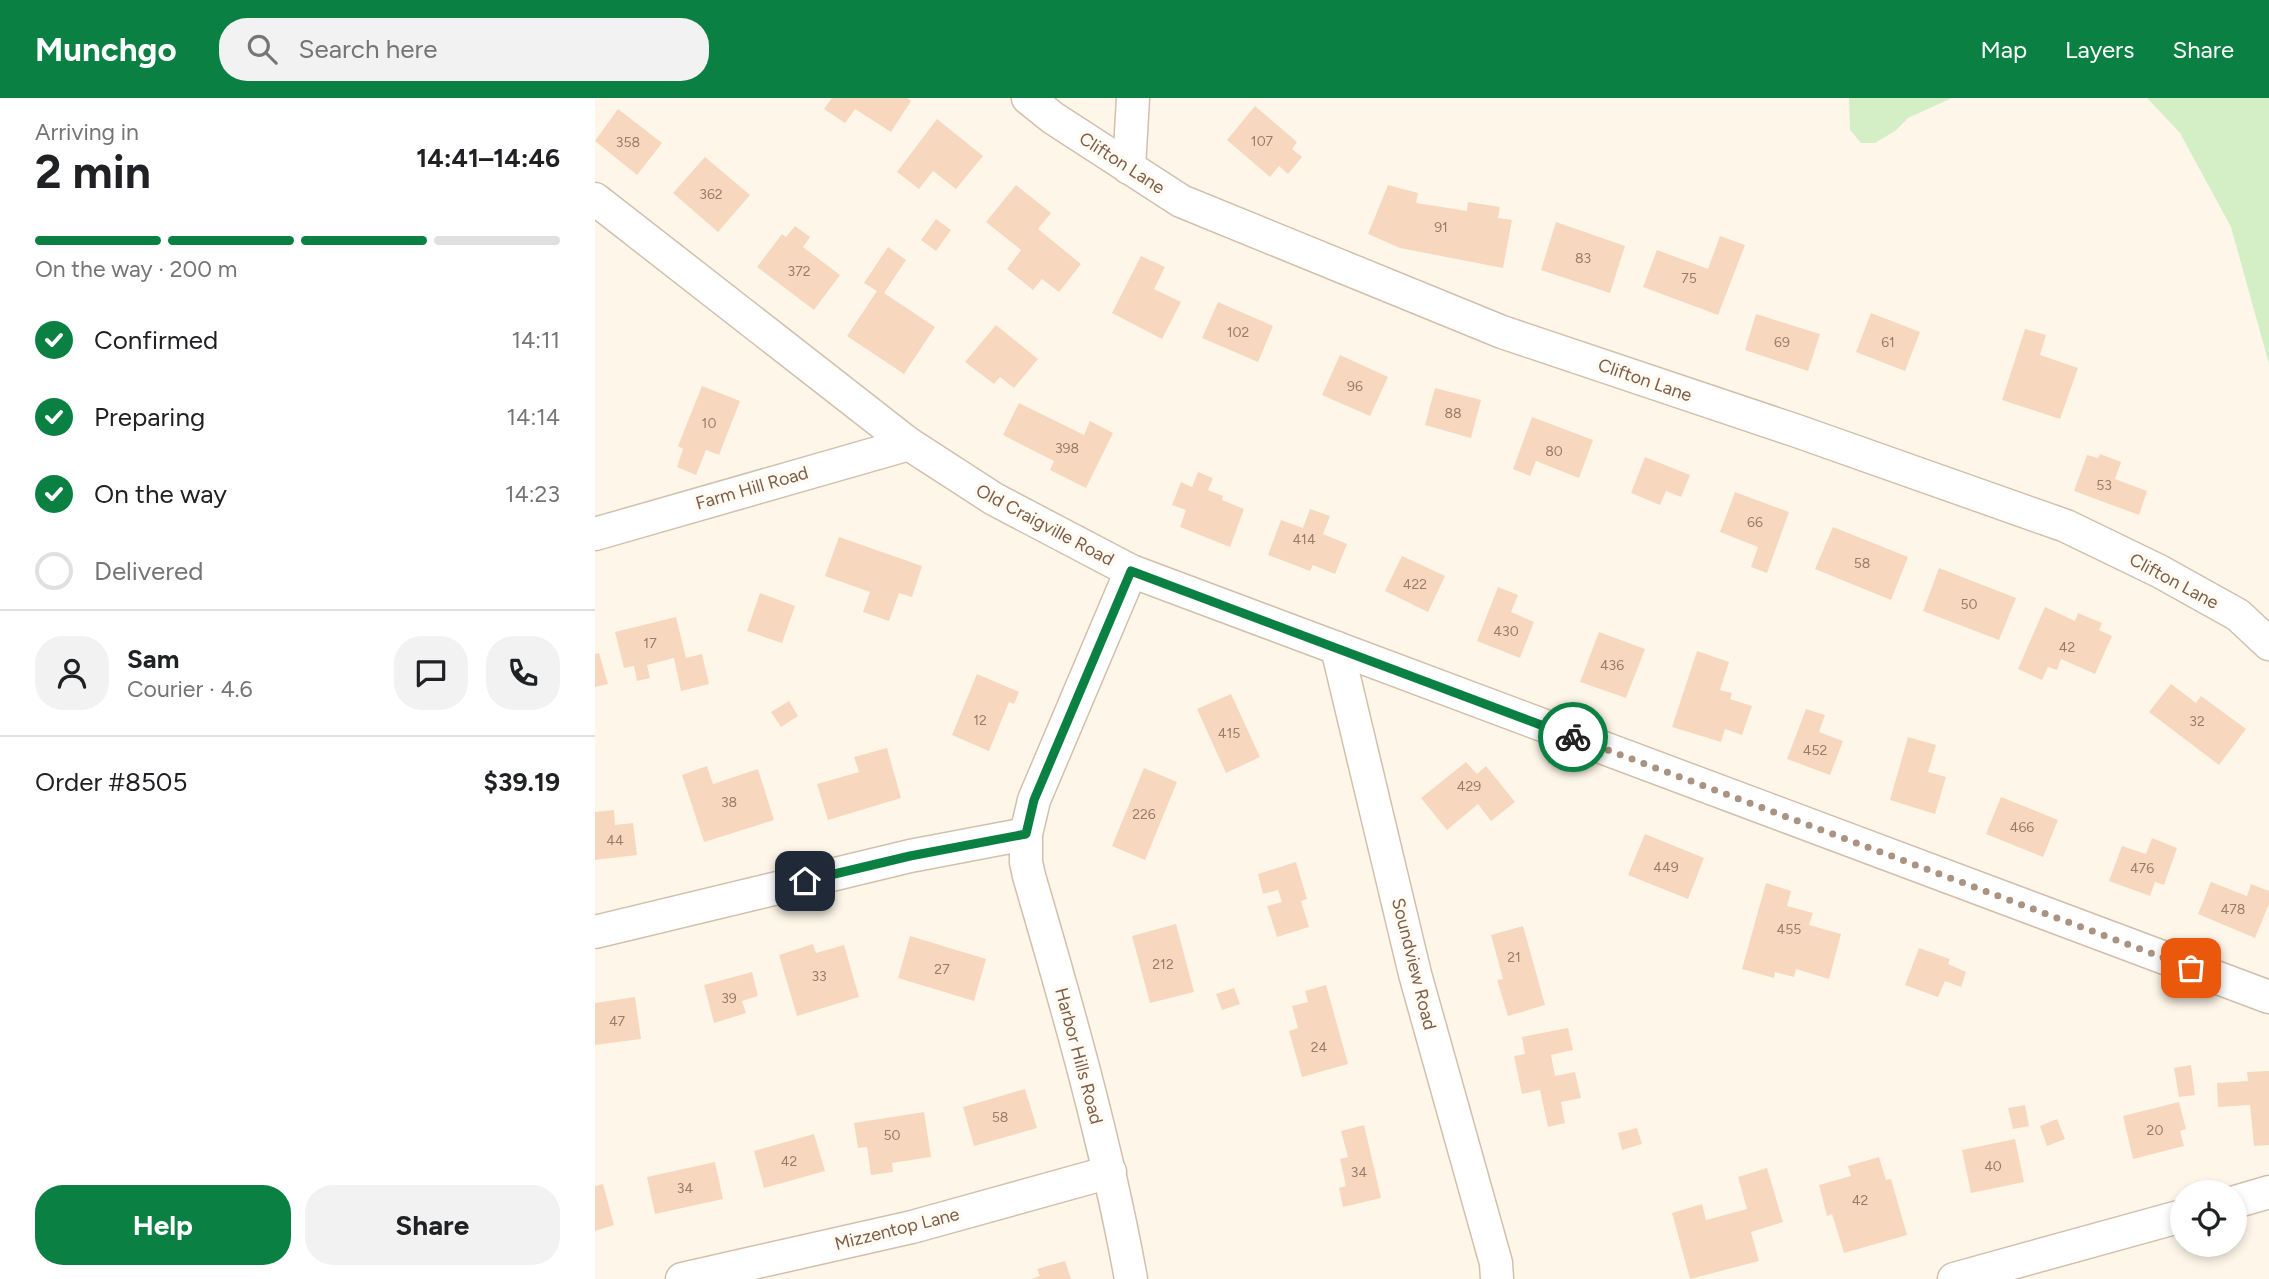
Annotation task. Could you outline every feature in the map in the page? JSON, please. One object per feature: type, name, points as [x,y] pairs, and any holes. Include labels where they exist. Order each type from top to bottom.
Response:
[{"type":"street","name":"Clifton Lane","points":[[1028,98],[1053,118],[1181,201],[1502,332],[2066,526],[2159,571],[2238,615],[2269,644]]},
{"type":"street","points":[[1129,168],[1133,98]]},
{"type":"street","name":"Old Craigville Road","points":[[595,199],[909,444],[994,499],[1131,571],[2269,997]]},
{"type":"street","name":"Farm Hill Road","points":[[595,534],[909,444]]},
{"type":"street","name":"Harbor Hills Road","points":[[1131,571],[1034,800],[1026,834],[1025,862],[1072,1022],[1110,1172],[1131,1279]]},
{"type":"street","name":"Soundview Road","points":[[1337,648],[1415,974],[1490,1243],[1497,1279]]},
{"type":"street","points":[[595,932],[910,856],[1026,834]]},
{"type":"street","name":"Mizzentop Lane","points":[[682,1279],[912,1227],[1110,1172]]},
{"type":"street","points":[[2247,1198],[2269,1192]]},
{"type":"street","points":[[1954,1279],[2170,1219]]},
{"type":"green space","points":[[1849,98],[1952,98],[1908,118],[1895,131],[1875,143],[1861,143],[1850,130]]},
{"type":"green space","points":[[2147,98],[2269,98],[2269,364],[2231,227],[2180,133]]},
{"type":"building","points":[[832,98],[907,98],[911,101],[891,132],[855,109],[845,123],[824,109]]},
{"type":"building","points":[[1255,106],[1297,142],[1292,149],[1302,157],[1288,174],[1279,166],[1270,177],[1227,140]]},
{"type":"building","points":[[618,109],[662,143],[637,175],[595,141]]},
{"type":"building","points":[[937,119],[983,156],[956,189],[933,171],[919,189],[897,172]]},
{"type":"building","points":[[705,157],[750,195],[718,232],[673,193]]},
{"type":"building","points":[[1016,185],[1051,213],[1038,229],[1081,264],[1059,292],[1042,279],[1033,290],[1007,269],[1021,250],[986,222]]},
{"type":"building","points":[[1388,185],[1418,193],[1416,203],[1467,211],[1468,202],[1500,207],[1498,218],[1512,220],[1503,268],[1400,248],[1368,234]]},
{"type":"building","points":[[936,219],[951,230],[936,251],[921,240]]},
{"type":"building","points":[[1556,222],[1625,246],[1610,293],[1541,270]]},
{"type":"building","points":[[795,226],[810,237],[803,247],[840,275],[814,310],[757,267],[782,234],[786,237]]},
{"type":"building","points":[[1720,236],[1745,245],[1718,315],[1643,287],[1657,250],[1708,269]]},
{"type":"building","points":[[888,247],[906,260],[884,293],[935,327],[904,374],[847,336],[877,291],[864,283]]},
{"type":"building","points":[[1141,256],[1165,267],[1154,289],[1181,302],[1162,339],[1112,313]]},
{"type":"building","points":[[1218,302],[1273,326],[1258,362],[1202,338]]},
{"type":"building","points":[[1871,313],[1920,332],[1905,371],[1856,352]]},
{"type":"building","points":[[1756,314],[1820,334],[1808,371],[1745,350]]},
{"type":"building","points":[[996,325],[1038,359],[1014,388],[1000,377],[994,384],[965,362]]},
{"type":"building","points":[[2025,329],[2046,335],[2040,355],[2078,368],[2060,419],[2002,400]]},
{"type":"building","points":[[1340,355],[1388,377],[1370,416],[1322,395]]},
{"type":"building","points":[[702,386],[740,401],[719,455],[706,450],[696,475],[677,467],[683,449],[678,446]]},
{"type":"building","points":[[1435,388],[1481,400],[1471,438],[1425,425]]},
{"type":"building","points":[[1019,403],[1084,435],[1090,421],[1113,433],[1086,488],[1050,470],[1054,461],[1003,435]]},
{"type":"building","points":[[1532,417],[1593,440],[1579,478],[1536,461],[1530,476],[1513,469]]},
{"type":"building","points":[[2100,454],[2121,462],[2115,479],[2147,491],[2139,515],[2074,491],[2087,455],[2098,458]]},
{"type":"building","points":[[1645,457],[1690,475],[1681,497],[1666,491],[1660,505],[1631,493]]},
{"type":"building","points":[[1198,472],[1213,478],[1208,490],[1223,496],[1222,500],[1244,509],[1230,547],[1180,527],[1186,510],[1172,505],[1181,482],[1192,487]]},
{"type":"building","points":[[1735,492],[1789,512],[1767,573],[1751,567],[1758,547],[1720,532]]},
{"type":"building","points":[[1310,509],[1330,516],[1323,534],[1347,544],[1335,574],[1313,565],[1310,571],[1268,555],[1281,520],[1303,528]]},
{"type":"building","points":[[1833,527],[1908,557],[1891,600],[1815,569]]},
{"type":"building","points":[[839,537],[922,566],[912,597],[899,593],[889,621],[863,612],[870,592],[825,576]]},
{"type":"building","points":[[1402,556],[1445,576],[1428,612],[1385,591]]},
{"type":"building","points":[[1939,568],[2016,598],[1999,640],[1923,611]]},
{"type":"building","points":[[1498,587],[1518,595],[1511,612],[1534,622],[1520,658],[1477,641]]},
{"type":"building","points":[[760,593],[795,606],[782,643],[747,631]]},
{"type":"building","points":[[2045,607],[2075,621],[2078,613],[2102,623],[2099,630],[2112,636],[2095,674],[2061,659],[2057,670],[2048,667],[2042,680],[2018,669]]},
{"type":"building","points":[[676,617],[686,658],[702,654],[709,684],[681,691],[674,658],[647,665],[650,678],[637,681],[634,666],[624,668],[615,632]]},
{"type":"building","points":[[1599,632],[1645,649],[1626,698],[1580,682]]},
{"type":"building","points":[[1697,651],[1729,662],[1720,690],[1732,693],[1730,699],[1752,706],[1742,735],[1725,729],[1721,742],[1672,727]]},
{"type":"building","points":[[599,653],[608,684],[595,687],[595,654]]},
{"type":"building","points":[[977,674],[1019,692],[1014,704],[1009,702],[989,751],[952,735]]},
{"type":"building","points":[[2171,684],[2196,703],[2201,696],[2246,729],[2219,765],[2149,712]]},
{"type":"building","points":[[1231,694],[1260,757],[1226,773],[1197,709]]},
{"type":"building","points":[[789,701],[798,716],[781,727],[771,712]]},
{"type":"building","points":[[1806,709],[1825,715],[1819,732],[1843,741],[1830,775],[1787,759]]},
{"type":"building","points":[[1908,737],[1936,745],[1928,772],[1946,777],[1935,814],[1890,800]]},
{"type":"building","points":[[887,748],[901,798],[828,820],[817,784],[859,772],[854,757]]},
{"type":"building","points":[[1466,762],[1477,774],[1486,766],[1515,802],[1491,821],[1478,804],[1447,830],[1421,798]]},
{"type":"building","points":[[707,766],[713,784],[758,769],[774,820],[704,842],[682,775]]},
{"type":"building","points":[[1144,768],[1177,782],[1145,860],[1112,846]]},
{"type":"building","points":[[2001,797],[2058,820],[2043,857],[1986,834]]},
{"type":"building","points":[[614,810],[615,825],[633,823],[637,855],[595,860],[595,812]]},
{"type":"building","points":[[1645,834],[1704,858],[1688,899],[1628,875]]},
{"type":"building","points":[[2152,838],[2177,848],[2164,885],[2155,882],[2150,896],[2109,881],[2122,846],[2146,854]]},
{"type":"building","points":[[1296,862],[1307,899],[1301,901],[1309,927],[1277,937],[1267,906],[1282,902],[1278,890],[1263,894],[1258,874]]},
{"type":"building","points":[[2211,882],[2247,896],[2251,884],[2269,891],[2269,904],[2255,938],[2198,914]]},
{"type":"building","points":[[1766,883],[1791,891],[1787,906],[1813,913],[1809,925],[1841,934],[1829,979],[1796,969],[1794,977],[1775,972],[1774,978],[1742,969]]},
{"type":"building","points":[[1176,924],[1194,992],[1150,1003],[1132,936]]},
{"type":"building","points":[[1523,926],[1545,1005],[1508,1016],[1497,980],[1503,979],[1491,935]]},
{"type":"building","points":[[910,936],[986,959],[974,1001],[898,978]]},
{"type":"building","points":[[813,944],[816,953],[844,945],[859,997],[797,1016],[779,955]]},
{"type":"building","points":[[1919,948],[1950,959],[1948,964],[1966,972],[1961,987],[1945,981],[1938,997],[1905,985]]},
{"type":"building","points":[[752,972],[758,996],[742,1001],[746,1013],[714,1023],[704,985]]},
{"type":"building","points":[[1326,985],[1348,1064],[1302,1077],[1289,1031],[1298,1028],[1292,1006],[1308,1002],[1305,991]]},
{"type":"building","points":[[1234,988],[1240,1004],[1222,1010],[1216,994]]},
{"type":"building","points":[[635,997],[641,1039],[595,1045],[595,1003]]},
{"type":"building","points":[[1568,1028],[1573,1050],[1551,1055],[1555,1076],[1575,1072],[1581,1098],[1561,1102],[1565,1123],[1548,1127],[1540,1090],[1522,1094],[1514,1056],[1525,1054],[1522,1037]]},
{"type":"building","points":[[2191,1065],[2195,1095],[2179,1097],[2174,1068]]},
{"type":"building","points":[[2269,1071],[2269,1145],[2254,1146],[2250,1105],[2218,1107],[2217,1083],[2248,1081],[2247,1072]]},
{"type":"building","points":[[1025,1089],[1037,1128],[974,1146],[963,1107]]},
{"type":"building","points":[[2179,1102],[2186,1129],[2180,1131],[2184,1146],[2133,1159],[2123,1116]]},
{"type":"building","points":[[2025,1105],[2029,1126],[2013,1129],[2008,1108]]},
{"type":"building","points":[[924,1112],[931,1157],[892,1163],[893,1172],[871,1175],[867,1147],[858,1148],[854,1123]]},
{"type":"building","points":[[2057,1119],[2065,1139],[2047,1146],[2040,1126]]},
{"type":"building","points":[[1364,1125],[1381,1198],[1343,1207],[1339,1188],[1346,1186],[1340,1159],[1348,1157],[1341,1131]]},
{"type":"building","points":[[1637,1128],[1642,1144],[1622,1150],[1618,1133]]},
{"type":"building","points":[[814,1134],[825,1171],[764,1188],[754,1151]]},
{"type":"building","points":[[2015,1139],[2024,1182],[1971,1193],[1962,1150]]},
{"type":"building","points":[[1879,1157],[1886,1180],[1891,1179],[1907,1235],[1844,1253],[1832,1214],[1827,1216],[1819,1185],[1851,1176],[1848,1166]]},
{"type":"building","points":[[715,1162],[723,1199],[655,1214],[647,1177]]},
{"type":"building","points":[[1767,1168],[1783,1222],[1751,1232],[1759,1261],[1690,1279],[1672,1213],[1702,1204],[1706,1220],[1747,1209],[1738,1177]]},
{"type":"building","points":[[603,1184],[614,1225],[595,1231],[595,1186]]},
{"type":"building","points":[[1065,1261],[1071,1279],[1031,1279],[1040,1276],[1037,1269]]},
{"type":"way so far","points":[[1573,737],[2191,968]]},
{"type":"route","points":[[805,881],[910,856],[1026,834],[1034,800],[1131,571],[1573,737]]}]
